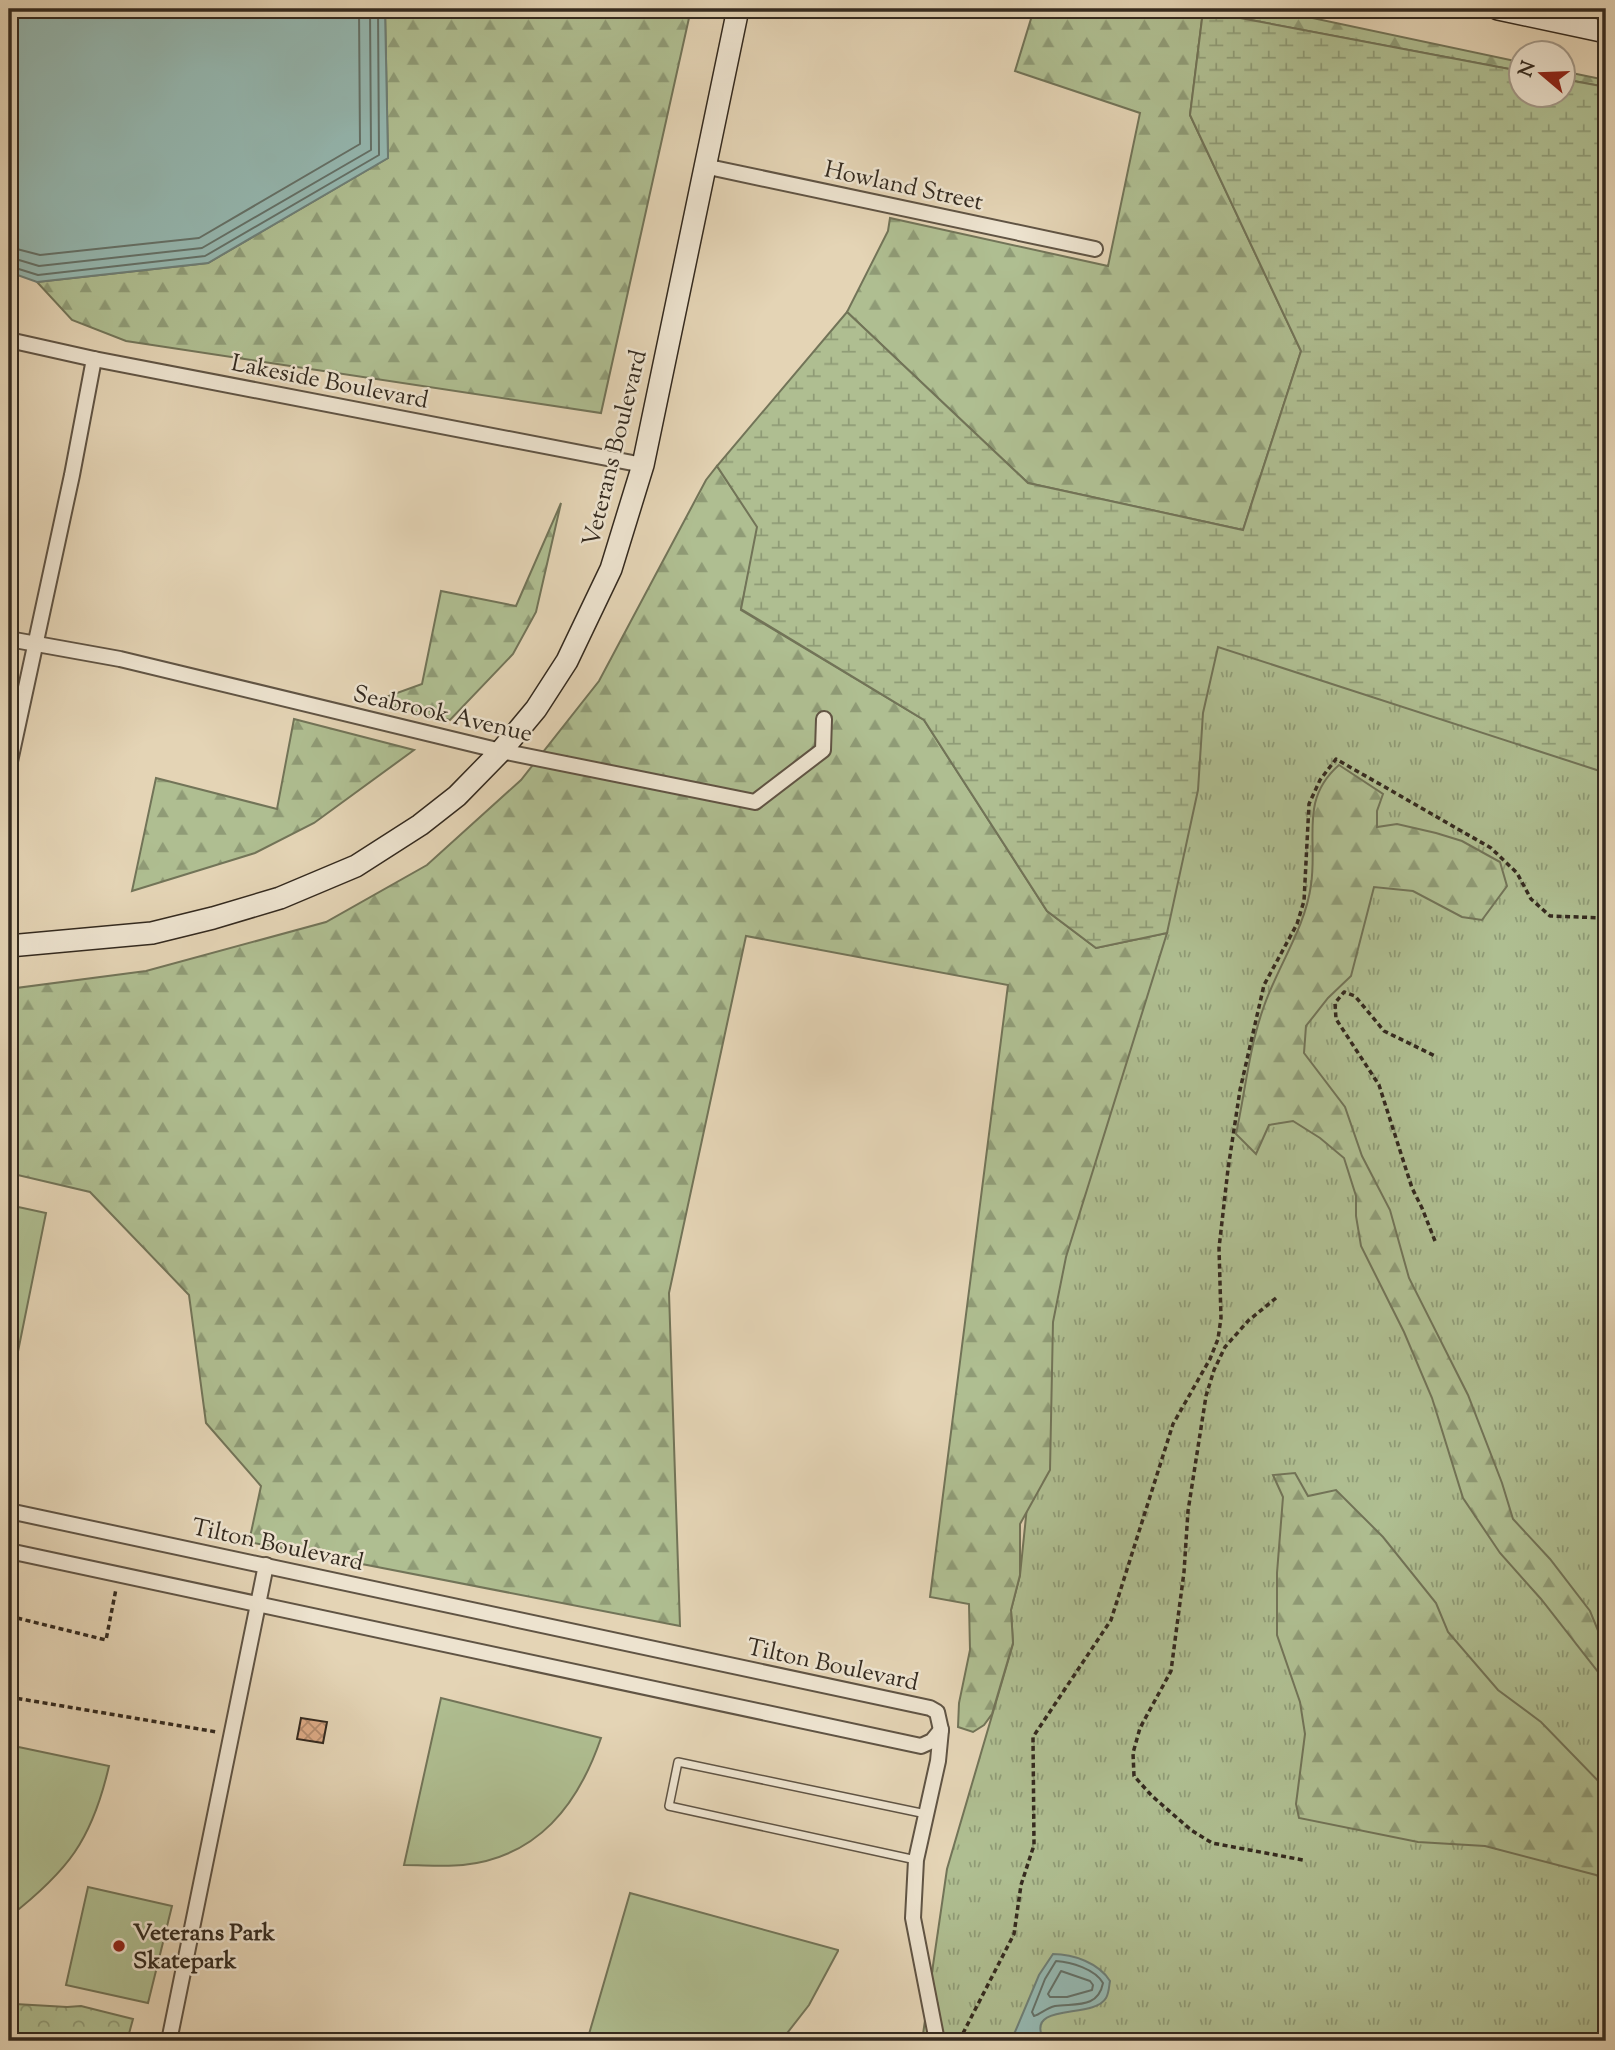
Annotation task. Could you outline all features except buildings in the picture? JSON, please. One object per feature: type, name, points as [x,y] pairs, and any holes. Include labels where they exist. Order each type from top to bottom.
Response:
[{"type":"main road","name":"Veterans Boulevard","points":[[9,946],[152,933],[279,898],[356,866],[420,825],[457,796],[501,751],[536,709],[567,661],[611,569],[643,465],[738,9]]},
{"type":"main road","points":[[1498,9],[1606,32]]},
{"type":"street","name":"Howland Street","points":[[704,166],[1095,249]]},
{"type":"street","name":"Lakeside Boulevard","points":[[9,340],[94,359],[643,465]]},
{"type":"street","points":[[9,766],[72,475],[94,359]]},
{"type":"street","name":"Seabrook Avenue","points":[[9,639],[120,659],[501,751],[755,802],[823,750],[824,719]]},
{"type":"street","name":"Tilton Boulevard","points":[[9,1511],[930,1708],[937,1712],[941,1730]]},
{"type":"street","points":[[9,1550],[921,1746],[932,1741],[941,1730]]},
{"type":"street","points":[[169,2041],[266,1564]]},
{"type":"street","points":[[937,2041],[913,1918],[916,1860],[938,1761],[941,1730]]},
{"type":"lane","points":[[916,1860],[670,1806],[678,1762],[926,1814]]},
{"type":"path","points":[[960,2041],[1014,1934],[1021,1885],[1034,1845],[1032,1737],[1111,1620],[1173,1424],[1210,1359],[1218,1339],[1221,1318],[1219,1248],[1240,1090],[1264,985],[1297,924],[1304,901],[1309,804],[1320,780],[1336,759],[1491,848],[1517,873],[1531,899],[1550,916],[1606,918]]},
{"type":"path","points":[[1435,1056],[1384,1031],[1355,996],[1344,992],[1335,1003],[1336,1019],[1379,1085],[1412,1188],[1435,1241]]},
{"type":"path","points":[[1276,1298],[1248,1321],[1226,1347],[1214,1370],[1206,1396],[1188,1511],[1184,1572],[1171,1671],[1140,1728],[1133,1753],[1134,1776],[1152,1797],[1191,1830],[1212,1843],[1303,1860]]},
{"type":"path","points":[[9,1616],[106,1640],[119,1574]]},
{"type":"path","points":[[9,1697],[232,1735]]},
{"type":"path","points":[[1295,2041],[1377,2041]]},
{"type":"green space","points":[[385,9],[691,9],[601,413],[126,341],[72,320],[37,282],[208,263],[388,158]]},
{"type":"green space","points":[[1034,9],[1270,9],[1506,59],[1506,68],[1203,11],[1190,115],[1301,351],[1243,530],[1028,483],[847,312],[888,231],[890,218],[1108,266],[1140,113],[1015,71]]},
{"type":"green space","points":[[1203,11],[1506,68],[1506,108],[1576,108],[1576,81],[1606,87],[1606,773],[1218,647],[1203,713],[1198,790],[1167,933],[1096,948],[1047,911],[924,720],[741,609],[757,527],[717,466],[847,312],[1028,483],[1243,530],[1301,351],[1190,115]]},
{"type":"green space","points":[[1576,74],[1606,80],[1606,87],[1576,81]]},
{"type":"green space","points":[[717,466],[758,527],[741,610],[924,720],[1047,911],[1096,948],[1167,933],[1066,1257],[1053,1322],[1050,1470],[1020,1524],[1020,1575],[1011,1610],[1013,1643],[992,1714],[984,1725],[973,1732],[958,1727],[959,1703],[970,1650],[969,1604],[930,1597],[1008,985],[746,936],[669,1293],[680,1626],[249,1542],[261,1486],[206,1423],[189,1295],[90,1192],[9,1173],[9,989],[146,971],[326,922],[427,865],[521,780],[599,681],[706,480]]},
{"type":"green space","points":[[561,503],[536,612],[513,654],[450,720],[372,702],[422,684],[441,591],[516,606]]},
{"type":"green space","points":[[1216,615],[1606,752],[1606,2041],[922,2041],[947,1869],[1013,1644],[1011,1610],[1020,1575],[1048,1302]]},
{"type":"green space","points":[[294,719],[414,750],[314,823],[255,853],[132,891],[156,778],[277,809]]},
{"type":"green space","points":[[1339,765],[1383,794],[1377,811],[1377,827],[1397,824],[1462,841],[1500,862],[1507,886],[1482,920],[1462,917],[1413,891],[1374,887],[1351,976],[1328,998],[1306,1026],[1304,1053],[1345,1107],[1362,1156],[1390,1210],[1409,1278],[1468,1395],[1513,1519],[1550,1559],[1590,1611],[1606,1650],[1606,1682],[1541,1599],[1500,1553],[1463,1498],[1432,1398],[1404,1332],[1361,1246],[1356,1196],[1344,1158],[1293,1121],[1269,1125],[1256,1154],[1236,1134],[1258,1024],[1308,901],[1313,868],[1314,806],[1327,778]]},
{"type":"green space","points":[[9,1205],[46,1213],[9,1396]]},
{"type":"green space","points":[[1295,1473],[1308,1496],[1336,1490],[1383,1537],[1436,1603],[1448,1632],[1498,1690],[1541,1722],[1606,1789],[1606,1880],[1596,1875],[1485,1846],[1418,1842],[1299,1818],[1296,1804],[1305,1734],[1300,1702],[1277,1635],[1277,1573],[1283,1497],[1273,1475]]},
{"type":"green space","points":[[441,1698],[601,1738],[592,1762],[567,1806],[552,1824],[534,1839],[490,1860],[456,1866],[404,1865]]},
{"type":"green space","points":[[9,1745],[109,1766],[94,1814],[75,1852],[47,1884],[9,1917]]},
{"type":"green space","name":"Veterans Park Skatepark","points":[[88,1887],[172,1906],[148,2003],[66,1985]]},
{"type":"green space","points":[[630,1893],[838,1951],[809,2005],[781,2041],[587,2041]]},
{"type":"green space","points":[[15,2004],[81,2006],[133,2019],[127,2041],[9,2041]]},
{"type":"water","points":[[9,9],[385,9],[388,158],[208,263],[37,282],[9,272]]},
{"type":"water","points":[[1053,1954],[1085,1961],[1099,1969],[1110,1981],[1107,1996],[1099,2004],[1045,2019],[1041,2026],[1042,2036],[1053,2039],[1104,2041],[996,2041],[1008,2038],[1015,2032],[1039,1975]]},
{"type":"place","name":"Veterans Park Skatepark","points":[[119,1946]]}]
